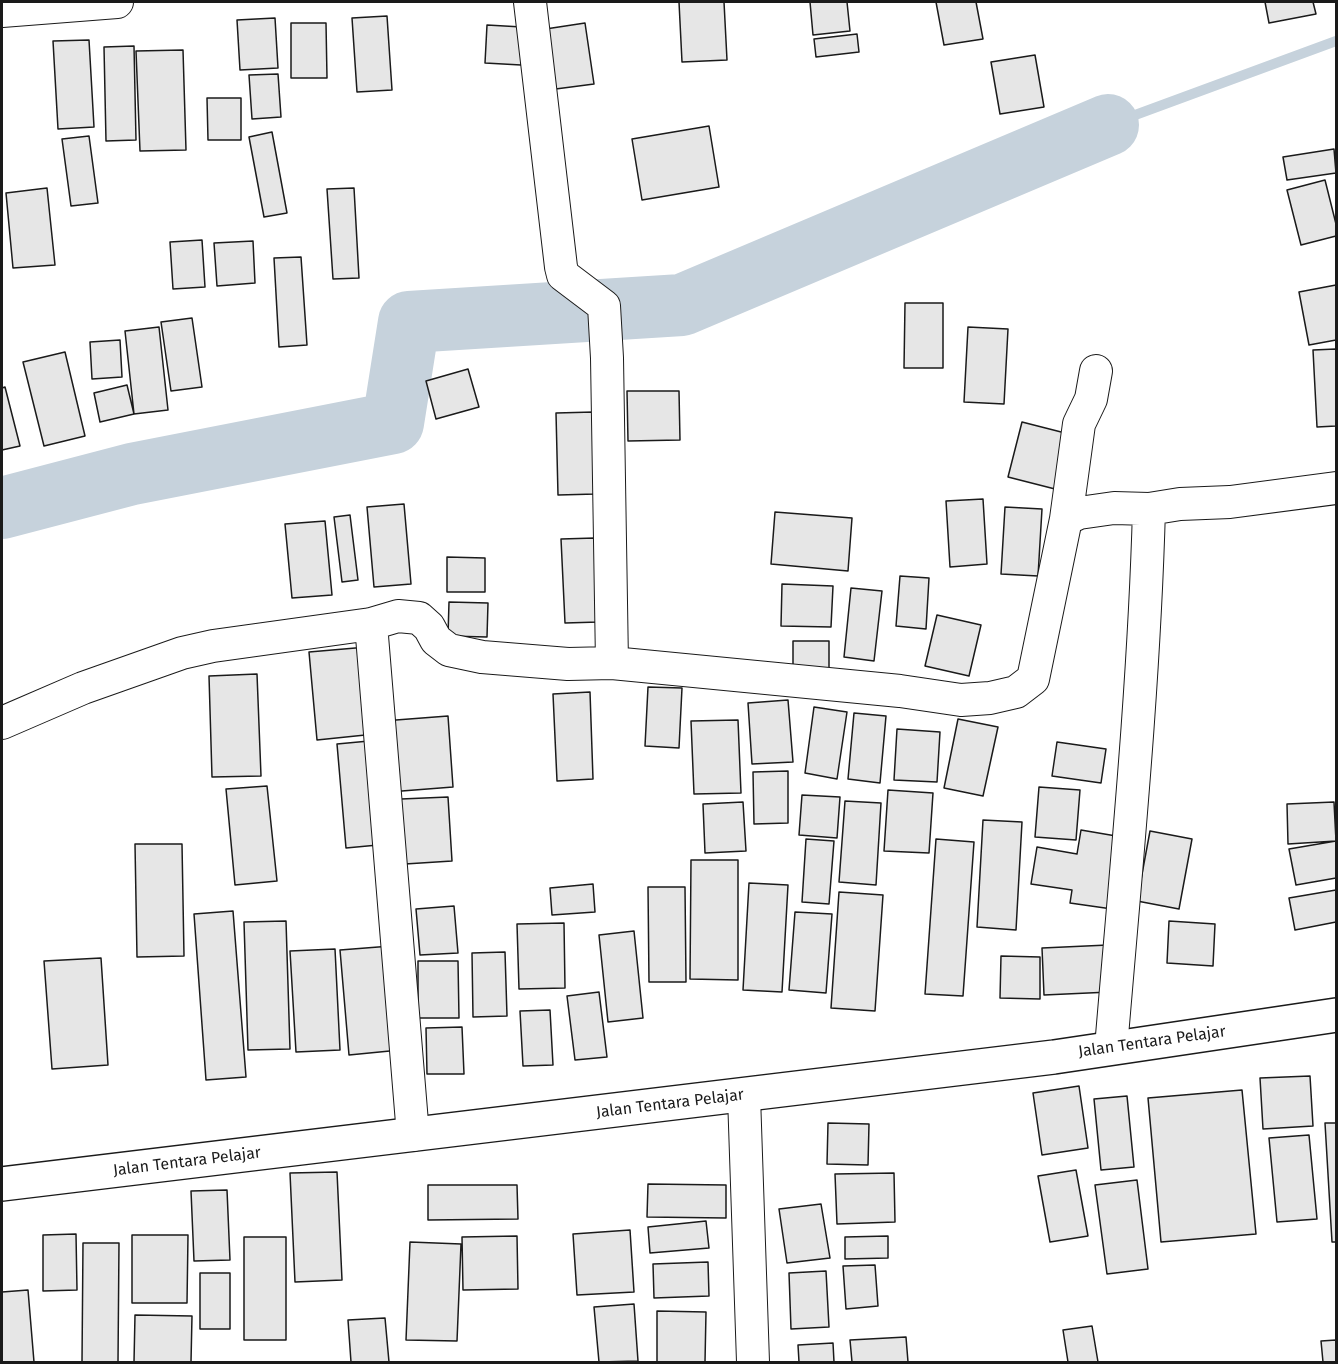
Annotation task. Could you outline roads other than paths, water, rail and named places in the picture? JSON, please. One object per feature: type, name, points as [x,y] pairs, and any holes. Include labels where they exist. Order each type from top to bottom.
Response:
[{"type":"highway","name":"Jalan Tentara Pelajar","points":[[2,1184],[744,1096],[1112,1048],[1336,1015]]},
{"type":"street","points":[[2,11],[117,2]]},
{"type":"street","points":[[530,2],[561,267],[563,275],[600,302],[604,310],[612,663]]},
{"type":"street","points":[[2,723],[83,688],[182,653],[213,646],[371,624],[398,616],[419,618],[429,627],[436,640],[449,650],[482,657],[568,664],[612,663],[900,691],[961,700],[990,698],[1016,692],[1033,679],[1066,519],[1079,424],[1091,399],[1096,371]]},
{"type":"street","points":[[1066,519],[1079,513],[1114,508],[1149,508],[1230,502],[1336,488]]},
{"type":"street","points":[[1112,1048],[1128,836],[1135,784],[1146,610],[1149,508]]},
{"type":"street","points":[[371,624],[413,1135]]},
{"type":"street","points":[[744,1096],[753,1362]]},
{"type":"waterway","points":[[1108,125],[1336,41]]},
{"type":"waterway","points":[[2,508],[132,474],[393,423],[409,322],[682,305],[1108,125]]}]
